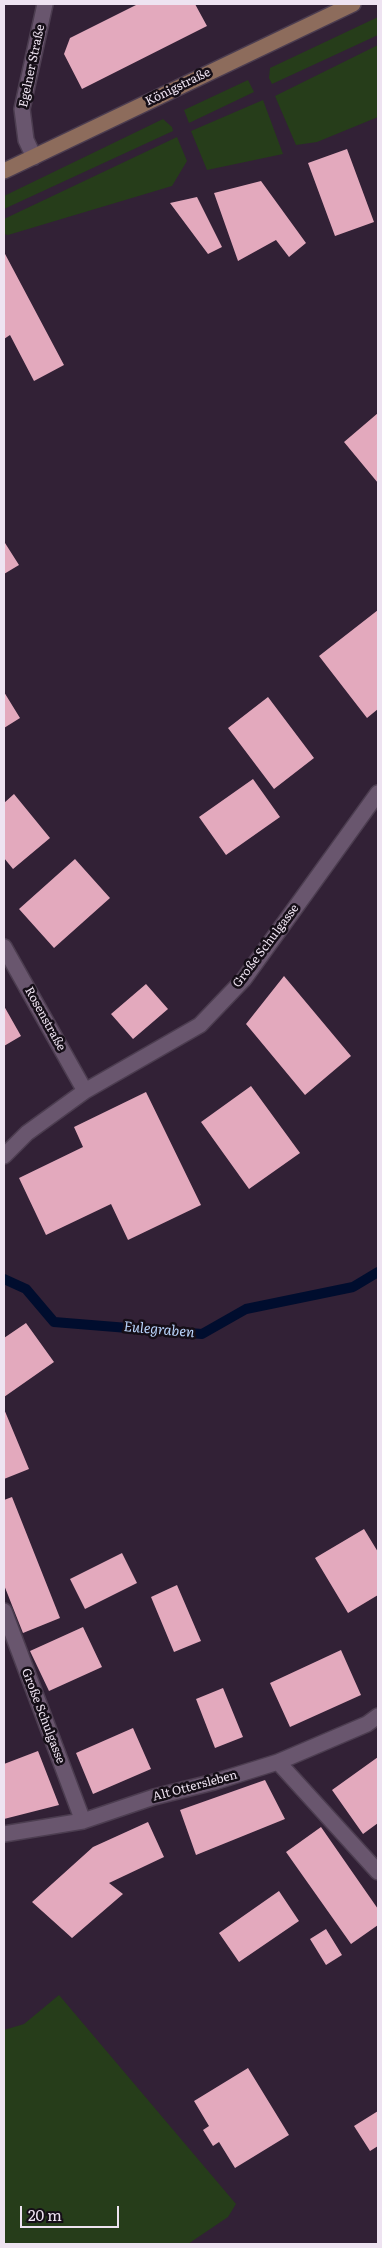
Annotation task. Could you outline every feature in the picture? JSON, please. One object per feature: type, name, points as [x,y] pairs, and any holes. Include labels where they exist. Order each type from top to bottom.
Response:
[{"type":"street","name":"Egelner Straße","points":[[34,157],[26,140],[22,110],[46,4]]},
{"type":"street","name":"Königstraße","points":[[4,171],[353,4]]},
{"type":"street","name":"Große Schulgasse","points":[[4,1156],[27,1133],[85,1092],[200,1025],[244,979],[378,793]]},
{"type":"street","name":"Rosenstraße","points":[[4,947],[85,1092]]},
{"type":"street","name":"Große Schulgasse","points":[[4,1611],[83,1821]]},
{"type":"street","name":"Alt Ottersleben","points":[[4,1834],[83,1821],[154,1797],[214,1782],[278,1762],[367,1724],[378,1716]]},
{"type":"street","points":[[278,1762],[378,1872]]},
{"type":"green space","points":[[378,17],[378,35],[272,84],[269,78],[270,68]]},
{"type":"green space","points":[[378,45],[378,117],[317,142],[296,145],[275,96]]},
{"type":"green space","points":[[248,80],[254,92],[189,123],[184,110]]},
{"type":"green space","points":[[263,100],[283,154],[207,170],[191,131]]},
{"type":"green space","points":[[163,119],[172,127],[173,131],[4,209],[4,196]]},
{"type":"green space","points":[[177,137],[187,161],[172,186],[8,235],[4,234],[4,219]]},
{"type":"green space","points":[[59,1995],[236,2204],[228,2217],[188,2244],[4,2244],[4,2030],[24,2024]]},
{"type":"building","points":[[138,4],[195,4],[207,26],[82,89],[64,54],[70,38]]},
{"type":"building","points":[[347,149],[374,222],[335,236],[308,163]]},
{"type":"building","points":[[261,181],[306,243],[289,257],[276,240],[238,261],[214,193]]},
{"type":"building","points":[[197,197],[222,247],[208,254],[170,203]]},
{"type":"building","points":[[4,252],[64,365],[34,381],[10,335],[4,339]]},
{"type":"building","points":[[378,413],[378,483],[344,442]]},
{"type":"building","points":[[4,544],[19,565],[4,574]]},
{"type":"building","points":[[378,610],[378,709],[367,718],[319,656]]},
{"type":"building","points":[[4,692],[20,718],[4,728]]},
{"type":"building","points":[[268,697],[314,758],[274,789],[228,728]]},
{"type":"building","points":[[253,779],[280,817],[226,855],[199,817]]},
{"type":"building","points":[[14,794],[50,838],[13,869],[4,858],[4,803]]},
{"type":"building","points":[[75,859],[110,898],[54,948],[19,909]]},
{"type":"building","points":[[284,976],[351,1056],[305,1095],[246,1024]]},
{"type":"building","points":[[146,984],[168,1009],[133,1039],[111,1014]]},
{"type":"building","points":[[4,1006],[21,1036],[4,1046]]},
{"type":"building","points":[[251,1086],[300,1153],[249,1189],[201,1122]]},
{"type":"building","points":[[146,1092],[201,1205],[128,1240],[111,1204],[46,1235],[19,1178],[83,1147],[74,1127]]},
{"type":"building","points":[[26,1323],[54,1362],[4,1397],[4,1338]]},
{"type":"building","points":[[4,1409],[29,1469],[4,1479]]},
{"type":"building","points":[[12,1497],[60,1618],[23,1633],[4,1585],[4,1500]]},
{"type":"building","points":[[364,1529],[378,1552],[378,1595],[348,1613],[315,1558]]},
{"type":"building","points":[[122,1553],[137,1583],[85,1609],[70,1579]]},
{"type":"building","points":[[177,1585],[201,1641],[174,1652],[151,1597]]},
{"type":"building","points":[[83,1627],[102,1667],[49,1691],[30,1651]]},
{"type":"building","points":[[341,1650],[361,1695],[290,1727],[270,1683]]},
{"type":"building","points":[[223,1688],[243,1737],[215,1748],[196,1699]]},
{"type":"building","points":[[133,1728],[151,1769],[93,1794],[76,1753]]},
{"type":"building","points":[[38,1751],[59,1805],[4,1819],[4,1764]]},
{"type":"building","points":[[378,1757],[378,1823],[363,1834],[332,1790]]},
{"type":"building","points":[[265,1780],[285,1819],[196,1855],[180,1810]]},
{"type":"building","points":[[148,1822],[164,1857],[109,1883],[123,1894],[72,1938],[32,1902],[93,1847]]},
{"type":"building","points":[[321,1827],[378,1909],[378,1925],[351,1944],[286,1852]]},
{"type":"building","points":[[279,1891],[299,1921],[239,1962],[219,1933]]},
{"type":"building","points":[[326,1929],[342,1955],[326,1965],[310,1939]]},
{"type":"building","points":[[248,2068],[289,2135],[235,2168],[219,2142],[213,2146],[203,2130],[209,2126],[194,2101]]},
{"type":"building","points":[[378,2111],[378,2146],[370,2151],[354,2126]]},
{"type":"waterway","name":"Eulegraben","points":[[4,1279],[26,1289],[54,1322],[202,1334],[246,1309],[353,1287],[378,1272]]}]
